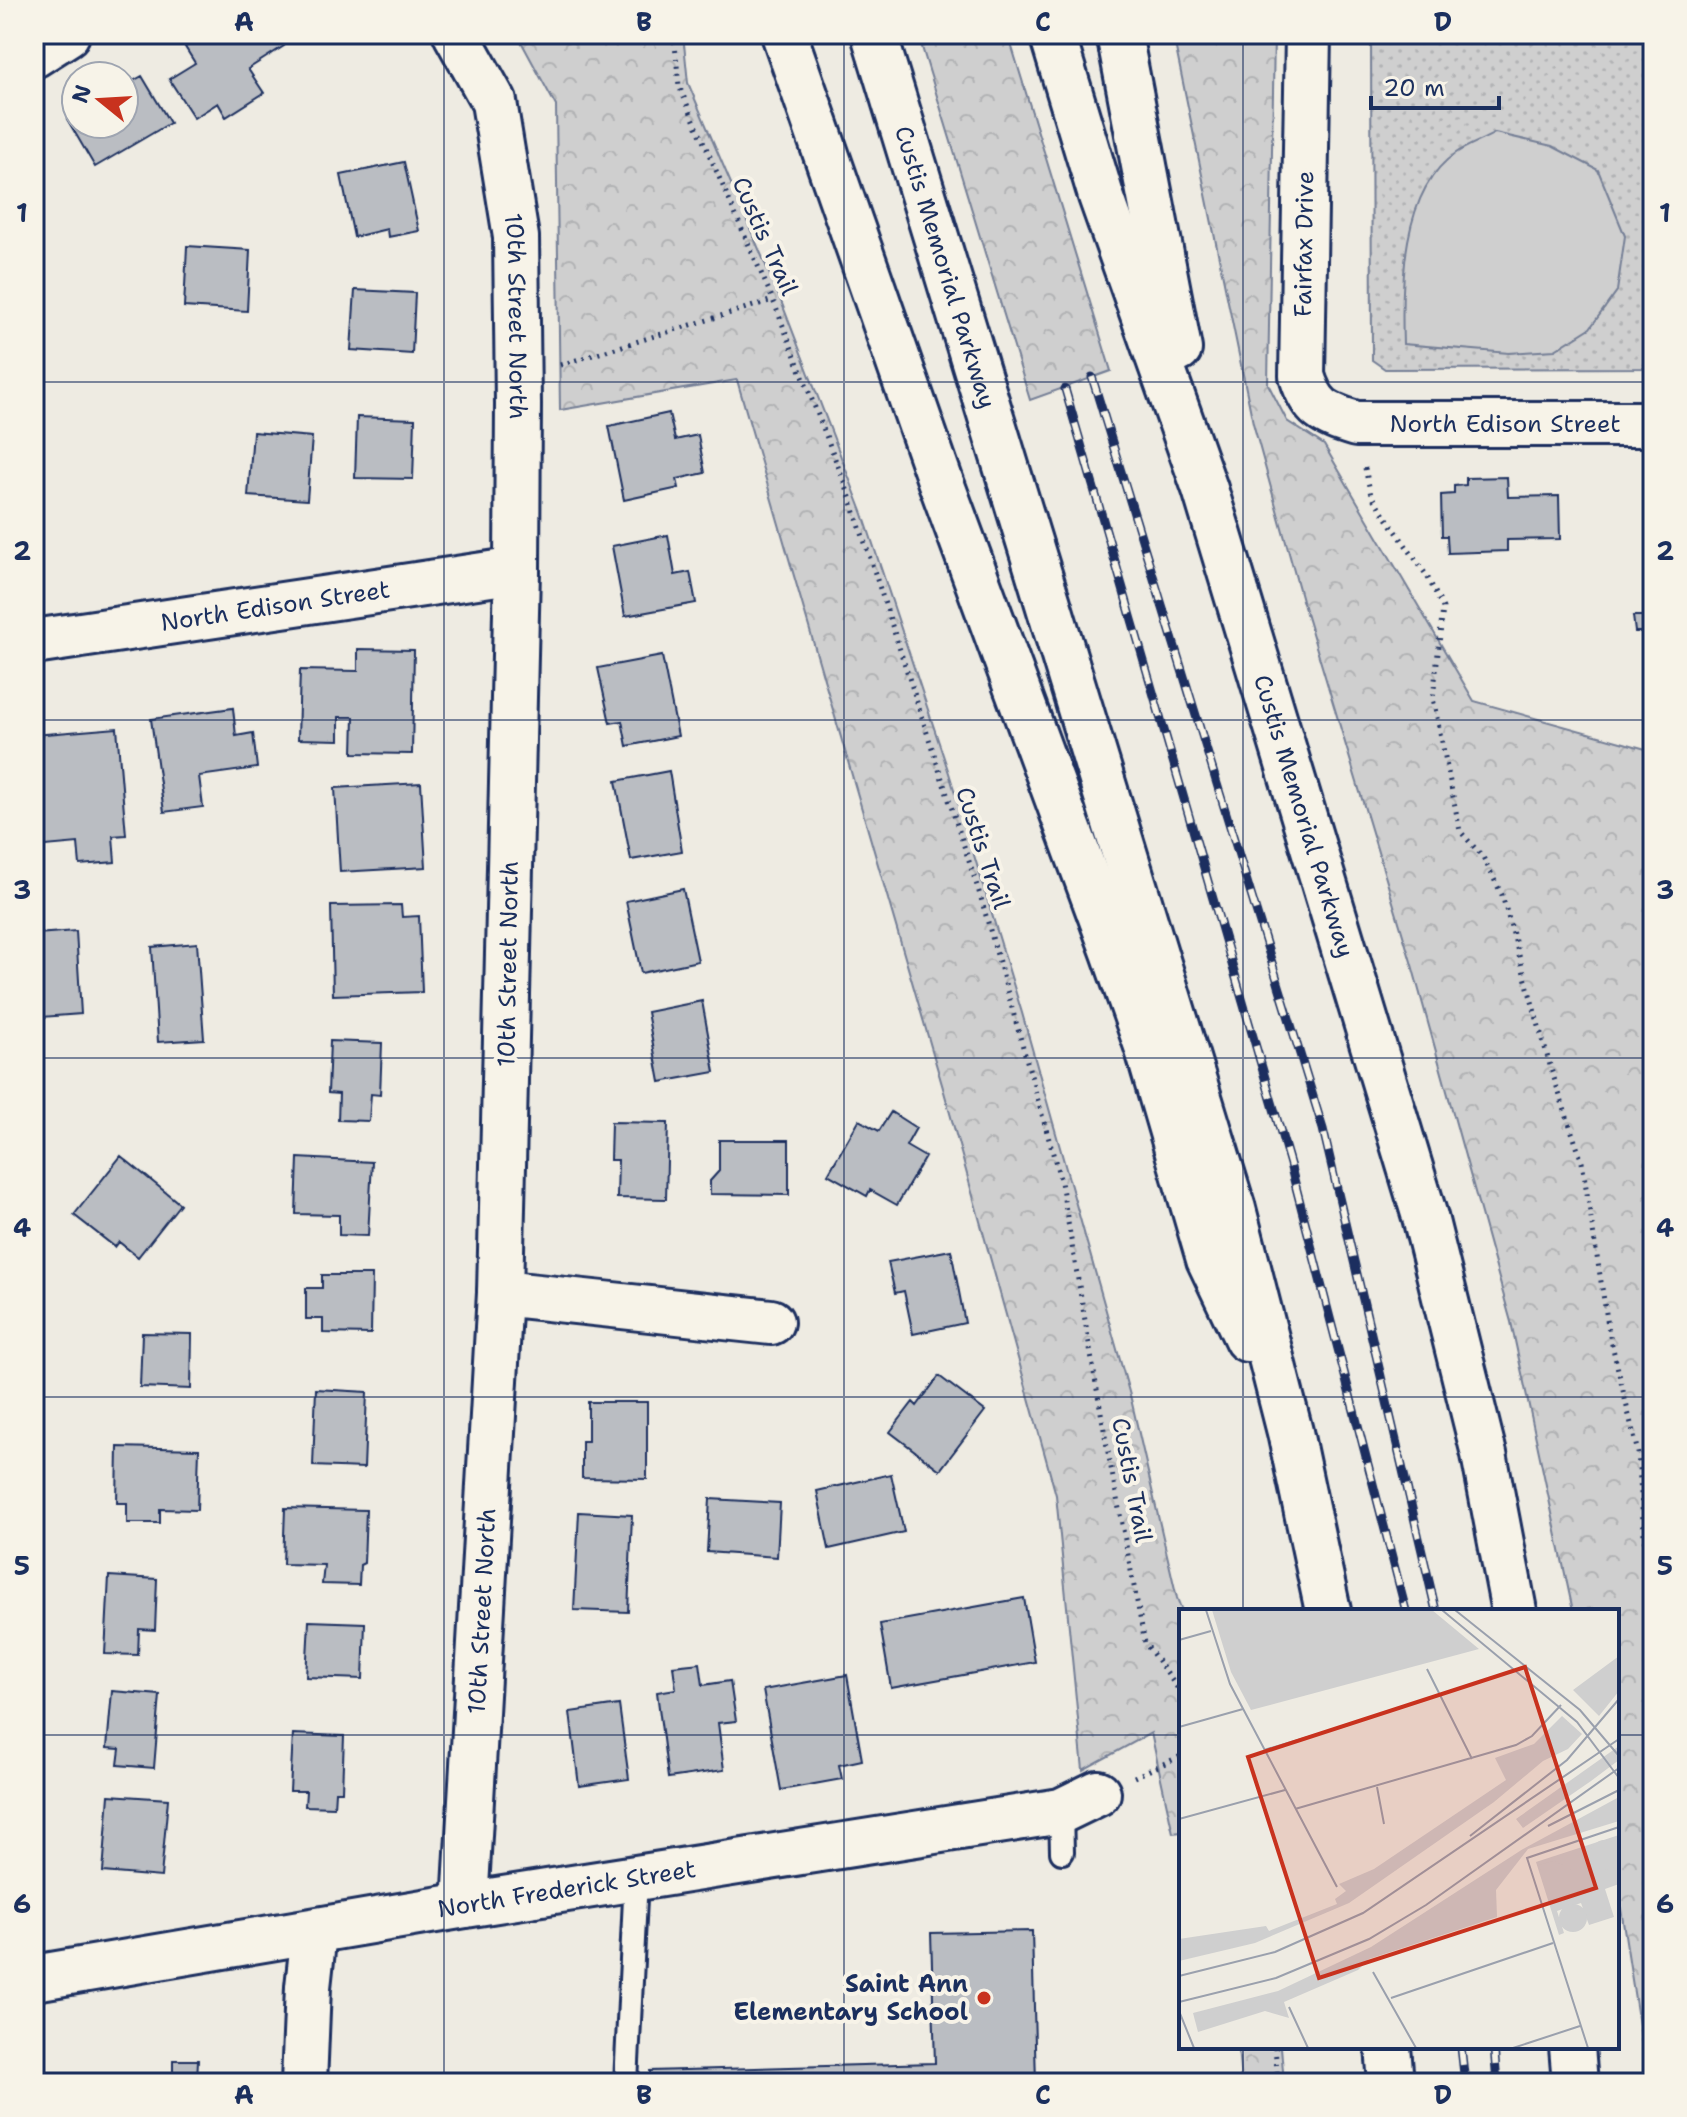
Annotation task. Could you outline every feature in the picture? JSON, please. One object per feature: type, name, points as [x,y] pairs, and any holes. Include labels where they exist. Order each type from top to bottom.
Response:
[{"type":"main road","points":[[34,55],[67,34]]},
{"type":"main road","name":"10th Street North","points":[[456,34],[494,102],[516,237],[518,377],[517,570],[500,1293],[465,1905]]},
{"type":"main road","points":[[784,34],[930,453],[1147,1046],[1209,1259],[1290,1432]]},
{"type":"main road","name":"Custis Memorial Parkway","points":[[874,34],[1233,1209],[1290,1432],[1328,1609]]},
{"type":"main road","name":"Custis Memorial Parkway","points":[[1052,34],[1101,196],[1205,489],[1425,1217],[1484,1454],[1514,1609]]},
{"type":"main road","points":[[1119,34],[1205,489]]},
{"type":"main road","name":"Fairfax Drive","points":[[1308,34],[1302,376],[1308,397],[1328,415],[1356,424]]},
{"type":"main road","name":"North Edison Street","points":[[1356,424],[1653,424]]},
{"type":"main road","name":"North Edison Street","points":[[34,642],[517,570]]},
{"type":"main road","points":[[500,1293],[771,1322]]},
{"type":"main road","name":"North Frederick Street","points":[[34,1978],[636,1878],[1074,1818]]},
{"type":"main road","points":[[304,2083],[314,1932]]},
{"type":"main road","points":[[1388,2049],[1391,2083]]},
{"type":"main road","points":[[1572,2049],[1575,2083]]},
{"type":"lane","points":[[626,2083],[636,1878]]},
{"type":"path","name":"Custis Trail","points":[[674,34],[679,86],[773,300],[850,497],[981,898],[1061,1182],[1145,1643],[1179,1690]]},
{"type":"path","points":[[518,377],[773,300]]},
{"type":"path","points":[[1356,424],[1371,495],[1427,576],[1443,608],[1433,698],[1460,831],[1483,857],[1502,895],[1551,1069],[1582,1162],[1609,1332],[1638,1453],[1653,1658]]},
{"type":"path","points":[[1275,2049],[1278,2083]]},
{"type":"green space","points":[[517,34],[683,34],[688,83],[779,296],[863,514],[949,773],[1022,1013],[1131,1399],[1181,1609],[1179,1832],[1173,1833],[1151,1733],[1083,1770],[1056,1495],[943,1088],[737,380],[560,410],[556,106]]},
{"type":"green space","points":[[918,34],[1008,34],[1111,371],[1030,400]]},
{"type":"green space","points":[[1173,34],[1274,34],[1268,384],[1287,421],[1324,445],[1474,701],[1653,751],[1653,2083],[1648,2083],[1619,1896],[1619,1609],[1573,1609],[1511,1322],[1412,965],[1302,600],[1253,423]]},
{"type":"green space","points":[[1371,34],[1653,34],[1653,368],[1385,369],[1372,360]]},
{"type":"green space","points":[[1495,133],[1552,146],[1598,170],[1625,236],[1617,291],[1590,328],[1555,350],[1509,353],[1403,344],[1404,267],[1408,240],[1424,190],[1438,169],[1456,153]]},
{"type":"green space","points":[[1238,2049],[1281,2049],[1284,2083],[1241,2083]]},
{"type":"building","points":[[205,34],[276,34],[284,46],[248,69],[264,93],[226,117],[218,103],[194,118],[169,79],[195,63],[185,47]]},
{"type":"building","points":[[140,77],[170,123],[95,167],[79,140],[140,140]]},
{"type":"building","points":[[404,162],[419,231],[388,237],[387,229],[354,237],[341,175]]},
{"type":"building","points":[[187,246],[250,250],[247,311],[184,307]]},
{"type":"building","points":[[355,290],[415,293],[412,354],[351,350]]},
{"type":"building","points":[[669,413],[675,440],[698,435],[705,473],[677,479],[679,488],[624,500],[609,426]]},
{"type":"building","points":[[357,417],[415,419],[413,479],[355,478]]},
{"type":"building","points":[[253,432],[312,437],[307,500],[248,496]]},
{"type":"building","points":[[1507,477],[1508,497],[1559,496],[1560,539],[1507,540],[1507,551],[1448,553],[1447,536],[1442,536],[1441,495],[1454,494],[1454,486],[1466,485],[1466,478]]},
{"type":"building","points":[[668,535],[675,575],[690,572],[696,603],[625,616],[612,546]]},
{"type":"building","points":[[1633,616],[1645,616],[1646,632],[1635,632]]},
{"type":"building","points":[[358,649],[414,650],[412,754],[353,753],[354,717],[339,717],[339,740],[298,739],[300,670],[358,671]]},
{"type":"building","points":[[662,656],[678,736],[627,746],[622,721],[610,723],[598,668]]},
{"type":"building","points":[[233,708],[236,736],[253,733],[257,768],[199,776],[203,807],[164,812],[151,719]]},
{"type":"building","points":[[117,728],[126,835],[113,836],[115,862],[80,865],[78,843],[35,847],[34,735]]},
{"type":"building","points":[[669,771],[682,851],[631,860],[616,781]]},
{"type":"building","points":[[421,783],[426,867],[340,872],[335,788]]},
{"type":"building","points":[[683,889],[698,961],[641,973],[626,901]]},
{"type":"building","points":[[401,905],[402,917],[419,916],[422,992],[333,995],[331,906]]},
{"type":"building","points":[[76,931],[81,1014],[42,1017],[36,934]]},
{"type":"building","points":[[197,943],[204,1039],[158,1042],[152,947]]},
{"type":"building","points":[[702,1001],[715,1072],[660,1082],[647,1012]]},
{"type":"building","points":[[330,1041],[382,1043],[380,1095],[371,1094],[369,1121],[338,1120],[339,1094],[328,1093]]},
{"type":"building","points":[[891,1112],[916,1128],[906,1146],[925,1157],[897,1205],[870,1190],[867,1196],[828,1174],[859,1120],[879,1131]]},
{"type":"building","points":[[611,1122],[668,1123],[666,1199],[617,1198],[618,1160],[610,1160]]},
{"type":"building","points":[[719,1140],[789,1140],[789,1195],[710,1194],[710,1181],[719,1171]]},
{"type":"building","points":[[121,1156],[180,1204],[138,1257],[119,1242],[115,1247],[74,1215]]},
{"type":"building","points":[[298,1158],[372,1162],[368,1236],[339,1235],[339,1215],[296,1214]]},
{"type":"building","points":[[951,1250],[965,1323],[913,1334],[904,1291],[895,1293],[888,1262]]},
{"type":"building","points":[[322,1275],[372,1275],[371,1334],[323,1333],[323,1319],[306,1319],[306,1288],[322,1288]]},
{"type":"building","points":[[142,1333],[192,1334],[191,1389],[140,1387]]},
{"type":"building","points":[[939,1376],[985,1411],[940,1470],[890,1432],[913,1402],[917,1406]]},
{"type":"building","points":[[316,1389],[367,1392],[364,1468],[313,1466]]},
{"type":"building","points":[[588,1402],[647,1402],[647,1479],[582,1478],[582,1441],[588,1441]]},
{"type":"building","points":[[118,1447],[199,1449],[197,1510],[160,1509],[160,1523],[127,1523],[127,1503],[117,1503]]},
{"type":"building","points":[[891,1474],[904,1532],[829,1549],[817,1491]]},
{"type":"building","points":[[710,1499],[780,1503],[777,1557],[707,1552]]},
{"type":"building","points":[[285,1508],[366,1510],[364,1563],[360,1565],[359,1585],[322,1584],[324,1565],[283,1564]]},
{"type":"building","points":[[579,1512],[632,1515],[628,1612],[574,1610]]},
{"type":"building","points":[[109,1576],[157,1579],[155,1630],[139,1629],[138,1655],[105,1654]]},
{"type":"building","points":[[1024,1598],[1035,1662],[891,1688],[880,1624]]},
{"type":"building","points":[[309,1621],[365,1623],[363,1679],[306,1677]]},
{"type":"building","points":[[700,1663],[703,1685],[730,1681],[736,1721],[718,1723],[724,1770],[668,1778],[657,1692],[676,1689],[673,1666]]},
{"type":"building","points":[[847,1675],[862,1760],[839,1765],[842,1779],[781,1790],[763,1690]]},
{"type":"building","points":[[112,1691],[160,1695],[154,1768],[118,1765],[120,1749],[107,1748]]},
{"type":"building","points":[[619,1705],[629,1779],[579,1786],[570,1712]]},
{"type":"building","points":[[293,1734],[344,1736],[342,1791],[335,1791],[334,1807],[305,1806],[306,1791],[290,1791]]},
{"type":"building","points":[[109,1795],[168,1799],[161,1877],[103,1872]]},
{"type":"building","name":"Saint Ann Elementary School","points":[[1032,1931],[1036,2083],[650,2083],[650,2071],[935,2063],[931,1933]]},
{"type":"building","points":[[173,2060],[198,2060],[197,2079],[238,2083],[173,2083]]},
{"type":"building","points":[[74,2076],[122,2079],[122,2083],[73,2083]]},
{"type":"railway","points":[[1092,377],[1323,1129],[1436,1609]]},
{"type":"railway","points":[[1065,389],[1290,1164],[1405,1609]]},
{"type":"railway","points":[[1461,2049],[1465,2083]]},
{"type":"railway","points":[[1494,2049],[1497,2083]]},
{"type":"place","name":"Saint Ann Elementary School","points":[[984,1998]]}]
